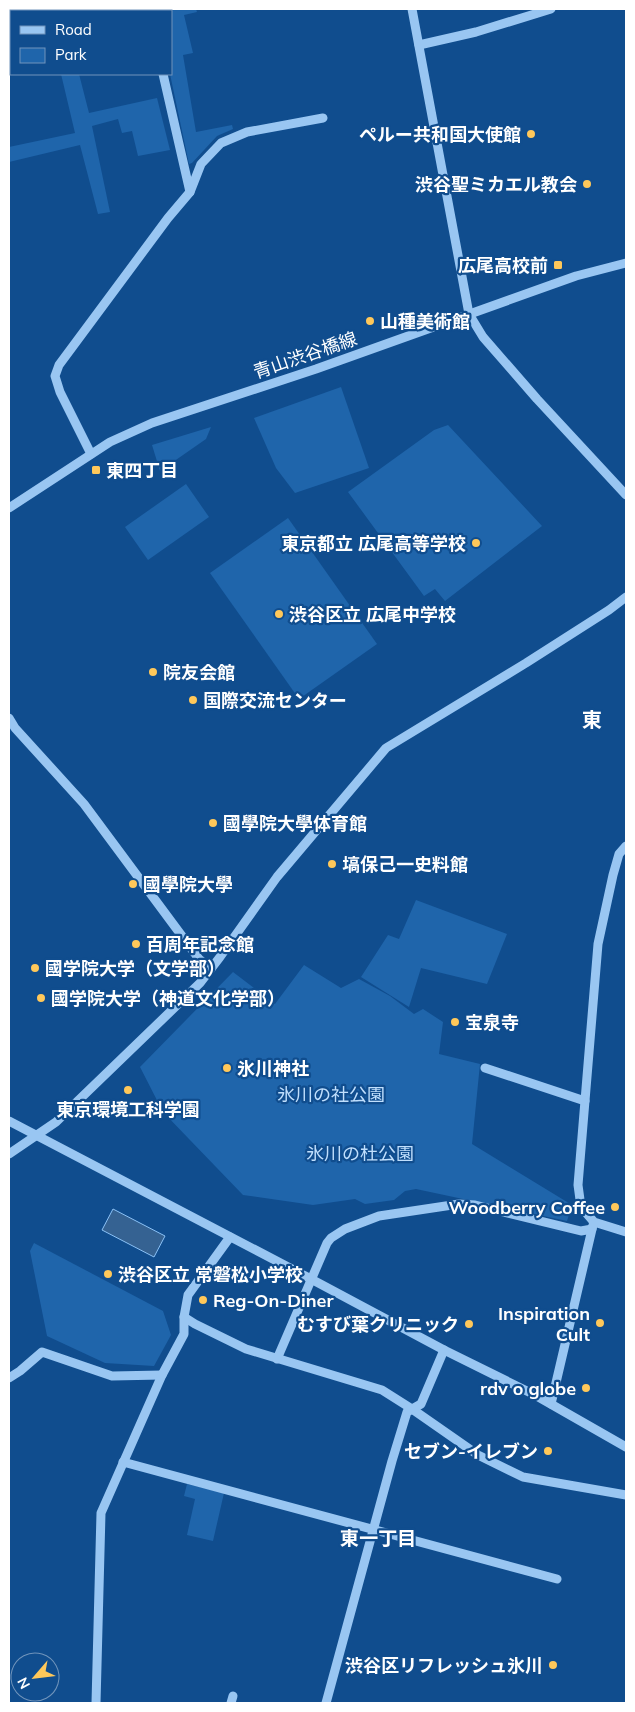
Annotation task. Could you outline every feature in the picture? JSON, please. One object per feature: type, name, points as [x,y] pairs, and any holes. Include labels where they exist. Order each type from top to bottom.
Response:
[{"type":"street","points":[[412,9],[419,45],[419,70],[469,314],[483,337],[501,358],[626,495]]},
{"type":"street","points":[[419,45],[476,32],[551,9]]},
{"type":"street","points":[[163,75],[190,192]]},
{"type":"street","points":[[91,454],[60,392],[55,376],[65,357],[168,218],[190,192],[201,164],[221,143],[248,132],[323,118]]},
{"type":"street","name":"青山渋谷橋線","points":[[9,508],[110,442],[152,422],[307,372],[576,276],[626,263]]},
{"type":"street","points":[[9,1154],[56,1122],[200,984],[277,877],[386,748],[534,658],[610,610],[626,597]]},
{"type":"street","points":[[9,718],[15,728],[84,804],[199,958],[211,969]]},
{"type":"street","points":[[593,1225],[580,1208],[578,1185],[598,939],[619,854],[626,846]]},
{"type":"street","points":[[486,1068],[584,1101]]},
{"type":"street","points":[[9,1121],[444,1350],[551,1404],[626,1447]]},
{"type":"street","points":[[278,1359],[323,1250],[331,1238],[345,1229],[378,1216],[460,1204],[475,1205],[580,1231],[593,1225],[626,1232]]},
{"type":"street","points":[[551,1404],[593,1225]]},
{"type":"street","points":[[96,1703],[101,1513],[162,1375],[184,1334],[184,1317],[188,1295],[230,1237]]},
{"type":"street","points":[[184,1317],[246,1350],[382,1390],[478,1455],[523,1477],[626,1495]]},
{"type":"street","points":[[326,1703],[405,1420],[408,1412],[421,1404],[444,1350]]},
{"type":"street","points":[[9,1378],[42,1352],[112,1376],[162,1375]]},
{"type":"street","points":[[123,1462],[557,1579]]},
{"type":"green space","points":[[196,9],[197,12],[184,15],[193,53],[183,55],[196,132],[232,125],[233,129],[217,136],[189,164],[170,75],[172,75],[172,10],[156,10]]},
{"type":"green space","points":[[61,75],[79,75],[89,113],[157,98],[170,150],[138,156],[132,131],[122,133],[118,119],[92,126],[110,212],[98,214],[80,145],[9,162],[9,147],[75,133]]},
{"type":"green space","points":[[341,387],[369,468],[295,493],[276,468],[254,418]]},
{"type":"green space","points":[[448,425],[542,526],[445,601],[435,589],[424,596],[348,492],[434,430]]},
{"type":"green space","points":[[211,427],[206,439],[160,471],[152,445]]},
{"type":"green space","points":[[186,484],[209,517],[148,560],[125,527]]},
{"type":"green space","points":[[288,518],[377,644],[299,699],[210,573]]},
{"type":"green space","points":[[416,900],[507,934],[487,984],[421,968],[409,1007],[361,977],[388,935],[399,939]]},
{"type":"green space","name":"氷川の社公園","points":[[304,965],[341,988],[359,979],[390,996],[414,1014],[423,1009],[443,1022],[439,1054],[480,1064],[472,1144],[572,1205],[567,1221],[416,1189],[405,1191],[394,1200],[365,1204],[355,1199],[313,1205],[243,1195],[163,1112],[140,1067],[233,972],[275,1004]]},
{"type":"green space","points":[[34,1243],[163,1311],[171,1335],[154,1366],[105,1363],[47,1336],[30,1251]]},
{"type":"green space","points":[[187,1484],[224,1493],[213,1541],[187,1535],[195,1499],[184,1496]]},
{"type":"shaded area","points":[[113,1209],[165,1236],[154,1257],[102,1230]]},
{"type":"place","name":"ペルー共和国大使館","points":[[531,134]]},
{"type":"place","name":"渋谷聖ミカエル教会","points":[[587,184]]},
{"type":"place","name":"広尾高校前","points":[[558,265]]},
{"type":"place","name":"山種美術館","points":[[370,321]]},
{"type":"place","name":"東四丁目","points":[[96,470]]},
{"type":"place","name":"東京都立 広尾高等学校","points":[[476,543]]},
{"type":"place","name":"渋谷区立 広尾中学校","points":[[279,614]]},
{"type":"place","name":"院友会館","points":[[153,672]]},
{"type":"place","name":"国際交流センター","points":[[193,700]]},
{"type":"place","name":"國學院大學体育館","points":[[213,823]]},
{"type":"place","name":"塙保己一史料館","points":[[332,864]]},
{"type":"place","name":"國學院大學","points":[[133,884]]},
{"type":"place","name":"百周年記念館","points":[[136,944]]},
{"type":"place","name":"國学院大学（文学部）","points":[[35,968]]},
{"type":"place","name":"國学院大学（神道文化学部）","points":[[41,998]]},
{"type":"place","name":"宝泉寺","points":[[455,1022]]},
{"type":"place","name":"氷川神社","points":[[227,1068]]},
{"type":"place","name":"東京環境工科学園","points":[[128,1090]]},
{"type":"place","name":"Woodberry Coffee","points":[[615,1207]]},
{"type":"place","name":"渋谷区立 常磐松小学校","points":[[108,1274]]},
{"type":"place","name":"Reg-On-Diner","points":[[203,1300]]},
{"type":"place","name":"Inspiration Cult","points":[[600,1323]]},
{"type":"place","name":"むすび葉クリニック","points":[[469,1324]]},
{"type":"place","name":"rdv o globe","points":[[586,1388]]},
{"type":"place","name":"セブン-イレブン","points":[[548,1451]]},
{"type":"place","name":"渋谷区リフレッシュ氷川","points":[[553,1665]]},
{"type":"district","name":"東","points":[[592,719]]},
{"type":"district","name":"東一丁目","points":[[378,1538]]},
{"type":"park label","name":"氷川の杜公園","points":[[360,1153]]}]
